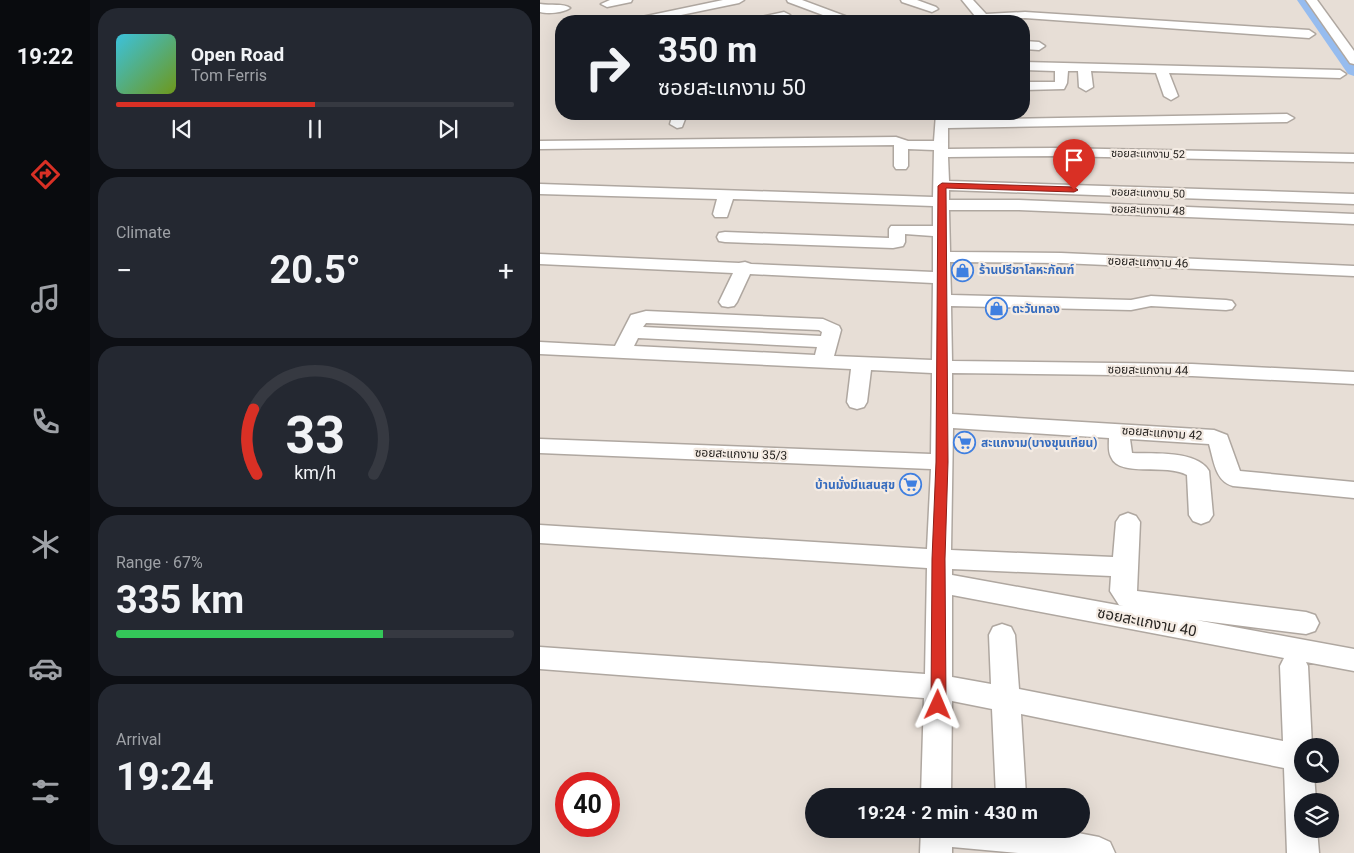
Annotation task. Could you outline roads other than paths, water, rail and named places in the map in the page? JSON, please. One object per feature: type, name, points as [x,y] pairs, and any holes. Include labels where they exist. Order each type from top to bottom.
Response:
[{"type":"street","points":[[607,4],[627,0]]},
{"type":"street","points":[[666,15],[739,0]]},
{"type":"street","points":[[792,0],[833,15]]},
{"type":"street","points":[[906,0],[932,9]]},
{"type":"street","points":[[967,0],[978,15]]},
{"type":"street","points":[[1311,0],[1354,60]]},
{"type":"street","points":[[660,2],[679,15]]},
{"type":"street","points":[[540,6],[546,10],[564,8]]},
{"type":"street","points":[[1030,15],[1309,34]]},
{"type":"street","points":[[1234,29],[1240,44]]},
{"type":"street","points":[[1030,46],[1038,48],[1037,66]]},
{"type":"street","points":[[1086,88],[1088,68],[1092,54]]},
{"type":"street","points":[[1292,73],[1304,61]]},
{"type":"street","points":[[1030,66],[1161,69],[1198,66],[1229,71],[1340,74]]},
{"type":"street","points":[[1030,86],[1059,86],[1061,83],[1062,67]]},
{"type":"street","points":[[1161,69],[1173,107]]},
{"type":"street","points":[[1229,71],[1236,84]]},
{"type":"street","points":[[564,140],[844,130],[942,134],[1173,107],[1287,118]]},
{"type":"street","points":[[540,145],[726,149],[896,141],[906,145],[942,134]]},
{"type":"street","points":[[936,788],[942,462],[942,134]]},
{"type":"street","name":"ซอยสะแกงาม 52","points":[[942,134],[1054,152],[1134,147],[1354,158]]},
{"type":"street","points":[[900,166],[901,143]]},
{"type":"street","points":[[540,189],[867,198],[942,198]]},
{"type":"street","points":[[721,214],[726,194]]},
{"type":"street","name":"ซอยสะแกงาม 50","points":[[942,198],[1354,199]]},
{"type":"street","name":"ซอยสะแกงาม 48","points":[[942,198],[1028,205],[1354,218]]},
{"type":"street","points":[[823,241],[827,221]]},
{"type":"street","points":[[725,237],[894,243],[897,242],[897,229],[942,231]]},
{"type":"street","name":"ซอยสะแกงาม 46","points":[[742,271],[942,267],[1061,258],[1354,271]]},
{"type":"street","points":[[540,259],[828,278]]},
{"type":"street","points":[[728,302],[742,271]]},
{"type":"street","points":[[942,300],[1131,305],[1151,301],[1226,305]]},
{"type":"street","points":[[621,352],[631,332],[829,342],[823,361]]},
{"type":"street","name":"ซอยสะแกงาม 44","points":[[540,348],[941,367],[1192,370],[1354,378]]},
{"type":"street","points":[[857,402],[862,363]]},
{"type":"street","name":"ซอยสะแกงาม 42","points":[[941,420],[1119,430],[1218,438],[1230,476],[1238,480],[1354,490]]},
{"type":"street","points":[[1119,430],[1120,456],[1126,461],[1181,463],[1191,465],[1198,470],[1201,515]]},
{"type":"street","name":"ซอยสะแกงาม 35/3","points":[[540,446],[942,462]]},
{"type":"street","points":[[1128,522],[1123,591],[1128,598],[1144,603],[1306,623]]},
{"type":"street","points":[[540,534],[939,571],[1124,567]]},
{"type":"street","name":"ซอยสะแกงาม 40","points":[[939,571],[1354,660]]},
{"type":"street","points":[[1002,635],[1011,788]]},
{"type":"street","points":[[540,658],[938,687],[1006,698],[1294,756]]},
{"type":"street","points":[[1294,666],[1297,738]]},
{"type":"street","points":[[1299,783],[1302,853]]},
{"type":"street","points":[[984,838],[1032,839],[1099,853]]},
{"type":"waterway","points":[[1304,0],[1354,71]]},
{"type":"place","name":"ร้านปรีชาโลหะภัณฑ์","points":[[963,270]]},
{"type":"place","name":"ตะวันทอง","points":[[996,309]]},
{"type":"place","name":"สะแกงาม(บางขุนเทียน)","points":[[965,443]]},
{"type":"place","name":"บ้านมั่งมีแสนสุข","points":[[911,485]]}]
